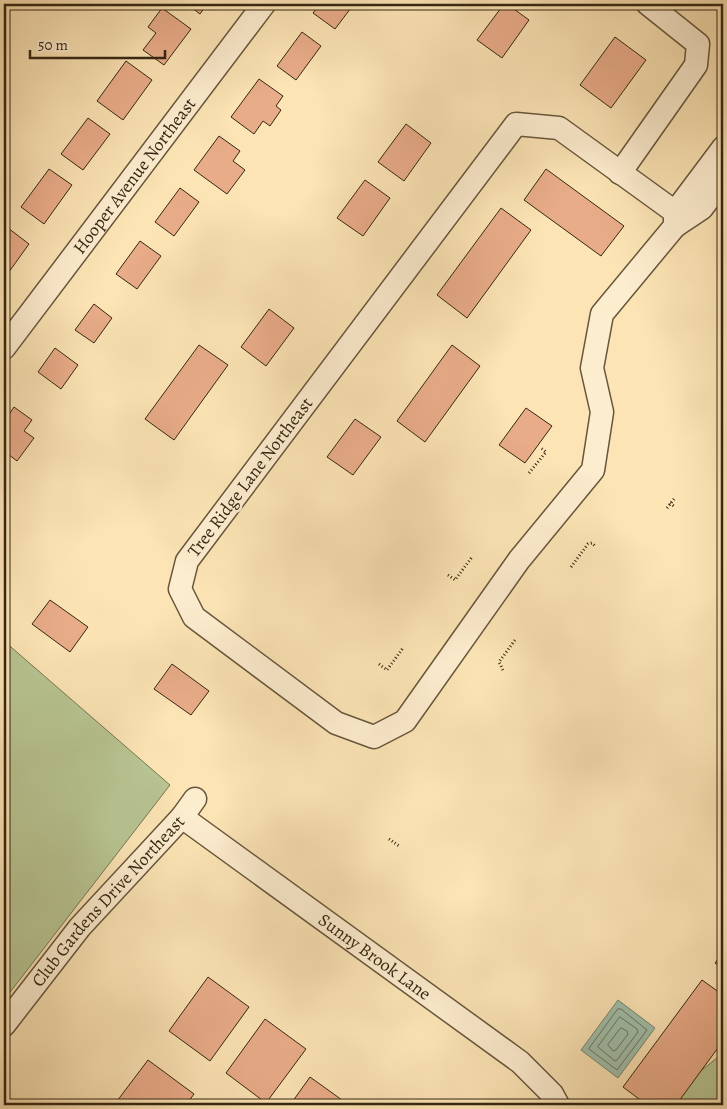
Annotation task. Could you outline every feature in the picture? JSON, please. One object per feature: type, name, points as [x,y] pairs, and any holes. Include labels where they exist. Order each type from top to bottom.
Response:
[{"type":"street","name":"Hooper Avenue Northeast","points":[[4,348],[264,4]]},
{"type":"street","points":[[620,173],[696,65],[698,44],[648,4]]},
{"type":"street","name":"Tree Ridge Lane Northeast","points":[[516,124],[559,128],[620,173],[675,219],[602,314],[592,368],[602,412],[593,470],[519,560],[405,721],[374,737],[336,723],[194,617],[180,589],[187,561],[516,124]]},
{"type":"street","points":[[675,219],[723,148]]},
{"type":"street","points":[[675,219],[702,208],[723,180]]},
{"type":"street","name":"Club Gardens Drive Northeast","points":[[4,1025],[80,927],[189,808]]},
{"type":"street","name":"Sunny Brook Lane","points":[[189,808],[520,1062],[552,1094],[558,1105]]},
{"type":"path","points":[[529,473],[546,452],[541,448]]},
{"type":"path","points":[[666,508],[674,499]]},
{"type":"path","points":[[670,503],[675,507]]},
{"type":"path","points":[[571,567],[588,544],[592,543],[596,547]]},
{"type":"path","points":[[448,575],[455,580],[472,557]]},
{"type":"path","points":[[503,670],[499,662],[515,640]]},
{"type":"path","points":[[379,664],[388,670],[403,648]]},
{"type":"path","points":[[389,839],[399,846]]},
{"type":"green space","points":[[4,641],[170,785],[4,1000]]},
{"type":"green space","points":[[723,1053],[723,1105],[659,1105]]},
{"type":"water","points":[[618,1000],[655,1028],[618,1078],[581,1050]]},
{"type":"building","points":[[187,4],[207,4],[200,14]]},
{"type":"building","points":[[320,4],[354,4],[335,29],[313,13]]},
{"type":"building","points":[[504,4],[507,4],[529,20],[502,58],[477,40]]},
{"type":"building","points":[[162,8],[191,29],[164,65],[143,50],[156,33],[148,27]]},
{"type":"building","points":[[302,32],[321,46],[296,80],[277,66]]},
{"type":"building","points":[[615,37],[646,60],[611,108],[580,85]]},
{"type":"building","points":[[126,61],[152,80],[123,120],[97,101]]},
{"type":"building","points":[[259,79],[283,96],[276,106],[281,110],[270,126],[263,121],[254,134],[231,117]]},
{"type":"building","points":[[88,118],[110,134],[83,170],[61,154]]},
{"type":"building","points":[[406,124],[431,143],[404,181],[378,162]]},
{"type":"building","points":[[219,136],[240,151],[233,161],[245,170],[227,194],[194,170]]},
{"type":"building","points":[[49,169],[72,185],[44,224],[21,207]]},
{"type":"building","points":[[546,169],[624,226],[601,256],[524,200]]},
{"type":"building","points":[[365,180],[390,198],[363,236],[337,218]]},
{"type":"building","points":[[180,188],[199,202],[174,236],[155,222]]},
{"type":"building","points":[[501,208],[531,230],[467,318],[437,295]]},
{"type":"building","points":[[4,225],[29,244],[6,276],[4,275]]},
{"type":"building","points":[[140,241],[161,256],[137,289],[116,274]]},
{"type":"building","points":[[94,304],[112,318],[94,343],[75,330]]},
{"type":"building","points":[[269,309],[294,328],[266,366],[241,347]]},
{"type":"building","points":[[199,345],[228,365],[174,440],[145,419]]},
{"type":"building","points":[[452,345],[480,366],[425,442],[397,421]]},
{"type":"building","points":[[55,348],[78,365],[61,389],[38,372]]},
{"type":"building","points":[[14,407],[32,420],[24,431],[34,438],[17,461],[4,451],[4,422]]},
{"type":"building","points":[[526,408],[552,426],[525,463],[499,445]]},
{"type":"building","points":[[355,419],[381,437],[353,475],[327,457]]},
{"type":"building","points":[[4,483],[9,487],[4,493]]},
{"type":"building","points":[[50,600],[88,627],[70,652],[32,624]]},
{"type":"building","points":[[172,664],[209,691],[191,715],[154,689]]},
{"type":"building","points":[[723,953],[723,969],[715,963]]},
{"type":"building","points":[[208,977],[249,1007],[210,1061],[169,1031]]},
{"type":"building","points":[[702,980],[723,995],[723,1041],[676,1105],[647,1105],[623,1087]]},
{"type":"building","points":[[265,1019],[306,1049],[266,1103],[226,1073]]},
{"type":"building","points":[[148,1060],[194,1094],[186,1105],[114,1105]]},
{"type":"building","points":[[310,1077],[349,1105],[290,1105]]}]
